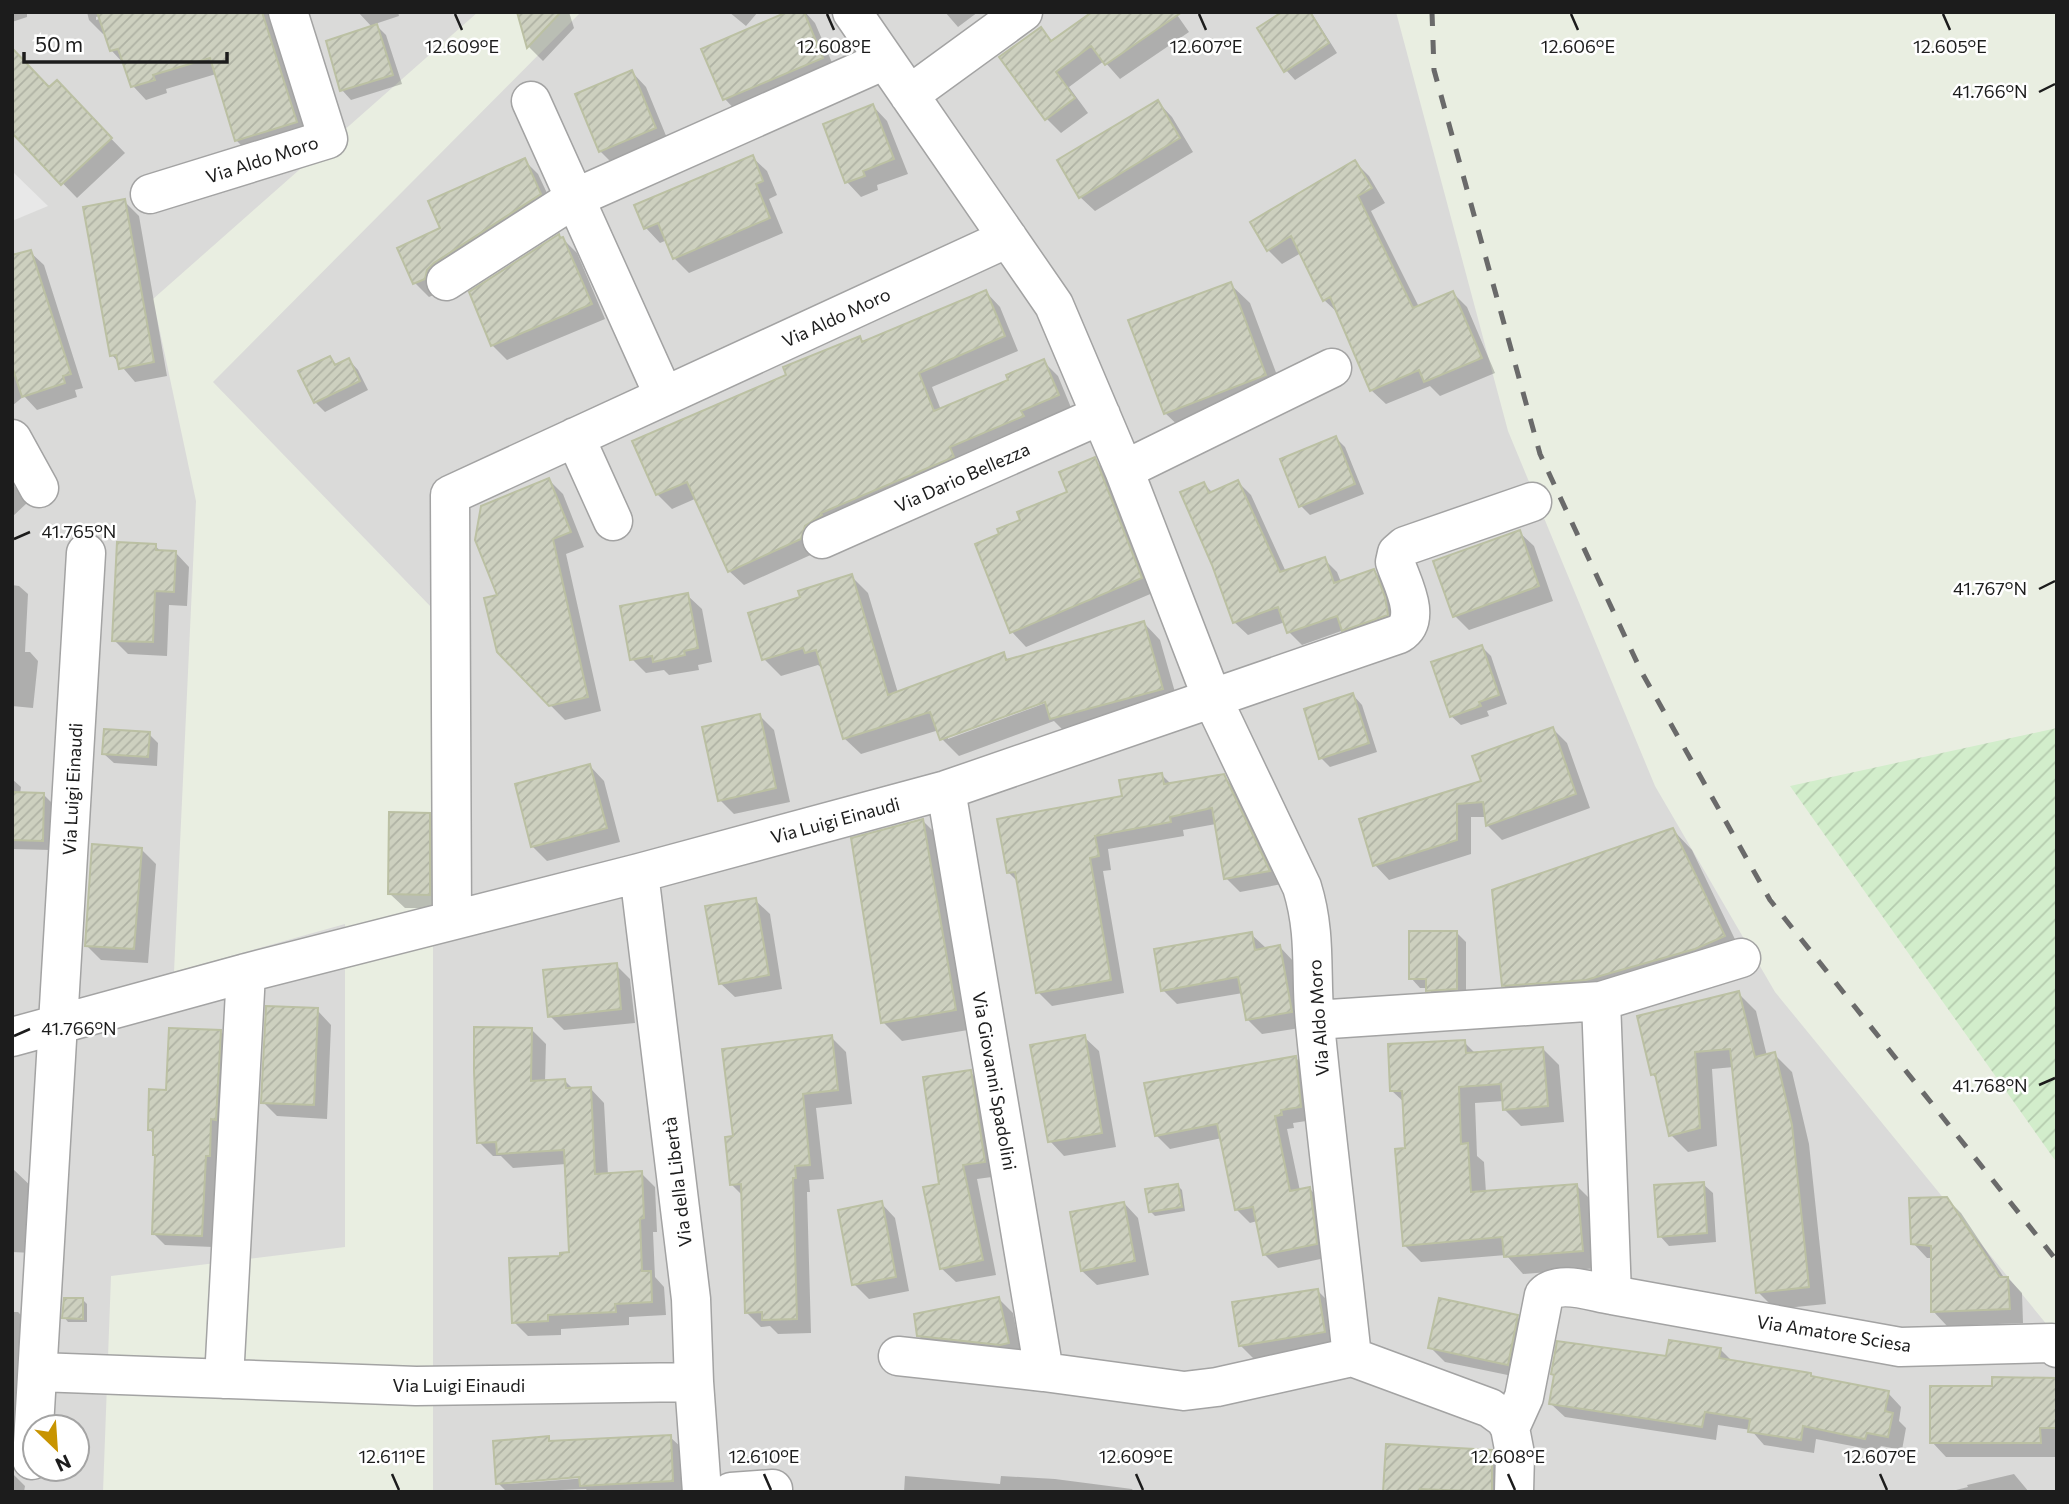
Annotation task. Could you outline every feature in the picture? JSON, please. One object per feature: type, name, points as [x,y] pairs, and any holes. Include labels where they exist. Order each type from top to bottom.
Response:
[{"type":"street","name":"Via Aldo Moro","points":[[150,194],[328,139],[288,12]]},
{"type":"street","name":"Via Aldo Moro","points":[[852,12],[1055,305],[1124,470],[1212,698],[1268,811],[1306,899],[1313,938],[1315,1020],[1353,1357]]},
{"type":"street","points":[[909,95],[1023,12]]},
{"type":"street","points":[[446,281],[575,198],[885,60]]},
{"type":"street","points":[[531,101],[664,396]]},
{"type":"street","name":"Via Aldo Moro","points":[[452,920],[450,495],[1008,237]]},
{"type":"street","points":[[1124,470],[1332,369]]},
{"type":"street","name":"Via Dario Bellezza","points":[[822,538],[1101,415]]},
{"type":"street","points":[[575,437],[612,521]]},
{"type":"street","points":[[12,439],[39,488]]},
{"type":"street","points":[[1212,698],[1399,634],[1410,622],[1411,612],[1395,562],[1397,554],[1405,546],[1532,502]]},
{"type":"street","name":"Via Luigi Einaudi","points":[[35,1413],[86,553]]},
{"type":"street","name":"Via Luigi Einaudi","points":[[12,1037],[946,790],[1212,698]]},
{"type":"street","name":"Via Giovanni Spadolini","points":[[946,790],[1044,1372]]},
{"type":"street","name":"Via della Libertà","points":[[639,873],[691,1299],[702,1492]]},
{"type":"street","points":[[1315,1020],[1601,1001],[1741,958]]},
{"type":"street","points":[[224,1379],[246,973]]},
{"type":"street","points":[[1601,1001],[1612,1295]]},
{"type":"street","name":"Via Amatore Sciesa","points":[[1510,1428],[1524,1397],[1544,1295],[1559,1287],[1900,1347],[2052,1343],[2057,1348]]},
{"type":"street","points":[[898,1356],[1184,1391],[1217,1387],[1353,1357],[1490,1408],[1505,1419],[1510,1428],[1515,1454],[1514,1492]]},
{"type":"street","name":"Via Luigi Einaudi","points":[[38,1372],[416,1386],[694,1382]]},
{"type":"street","points":[[731,1492],[773,1489],[773,1492]]},
{"type":"shaded area","points":[[12,12],[478,12],[153,299],[196,501],[174,972],[345,924],[345,1247],[111,1276],[103,1492],[12,1492]]},
{"type":"shaded area","points":[[581,12],[1396,12],[1508,431],[1655,786],[1775,992],[2057,1337],[2057,1492],[433,1492],[433,609],[213,382]]},
{"type":"shaded area","points":[[12,171],[48,206],[12,221]]},
{"type":"green space","points":[[2057,728],[2057,1163],[1790,786]]},
{"type":"building","points":[[97,12],[262,12],[297,122],[235,141],[210,58],[153,75],[155,80],[131,87],[118,49],[110,51]]},
{"type":"building","points":[[517,12],[561,12],[527,48]]},
{"type":"building","points":[[787,12],[804,12],[823,58],[723,100],[701,49]]},
{"type":"building","points":[[1092,12],[1182,12],[1105,65],[1091,46],[1056,72],[1075,98],[1045,120],[999,57],[1041,27],[1051,41]]},
{"type":"building","points":[[1282,12],[1310,12],[1329,43],[1284,72],[1257,28]]},
{"type":"building","points":[[377,24],[393,75],[340,91],[326,41]]},
{"type":"building","points":[[12,48],[49,87],[57,80],[112,138],[61,185],[12,133]]},
{"type":"building","points":[[632,70],[656,128],[599,152],[575,94]]},
{"type":"building","points":[[1158,100],[1180,138],[1079,198],[1057,160]]},
{"type":"building","points":[[873,104],[894,159],[863,171],[865,176],[845,183],[823,124]]},
{"type":"building","points":[[753,155],[763,181],[756,184],[770,218],[673,259],[658,223],[644,229],[634,205]]},
{"type":"building","points":[[525,158],[541,194],[434,263],[427,270],[425,279],[413,284],[397,248],[440,228],[428,201]]},
{"type":"building","points":[[1355,160],[1372,188],[1358,196],[1413,308],[1453,291],[1482,358],[1424,382],[1419,370],[1370,391],[1330,297],[1323,301],[1291,236],[1267,251],[1250,222]]},
{"type":"building","points":[[125,199],[154,362],[119,369],[116,355],[110,356],[83,207]]},
{"type":"building","points":[[559,234],[560,238],[563,237],[592,304],[491,346],[469,292]]},
{"type":"building","points":[[31,250],[71,374],[63,376],[65,383],[22,397],[12,366],[12,255]]},
{"type":"building","points":[[1231,282],[1266,375],[1164,414],[1128,320]]},
{"type":"building","points":[[986,290],[1005,336],[919,373],[934,411],[1008,380],[1006,375],[1044,359],[1059,395],[1021,411],[1024,416],[950,447],[954,457],[821,513],[822,515],[805,526],[801,539],[728,572],[687,482],[656,495],[632,441],[786,375],[783,367],[860,336],[862,342]]},
{"type":"building","points":[[330,356],[335,365],[349,358],[360,381],[314,403],[298,371]]},
{"type":"building","points":[[1336,436],[1355,484],[1299,507],[1280,459]]},
{"type":"building","points":[[1095,457],[1142,578],[1010,633],[975,544],[999,534],[997,529],[1020,520],[1017,512],[1067,492],[1059,472]]},
{"type":"building","points":[[549,478],[571,532],[553,539],[588,697],[549,706],[497,652],[484,598],[497,595],[475,540],[481,506]]},
{"type":"building","points":[[1238,480],[1280,572],[1325,557],[1334,583],[1374,569],[1385,597],[1388,615],[1342,631],[1337,616],[1287,633],[1278,607],[1233,623],[1212,565],[1180,492],[1204,482],[1209,493]]},
{"type":"building","points":[[1520,530],[1539,586],[1453,617],[1433,561]]},
{"type":"building","points":[[117,542],[156,544],[156,550],[176,551],[174,592],[155,591],[153,642],[112,641]]},
{"type":"building","points":[[852,574],[888,695],[1004,652],[1006,660],[1144,621],[1163,689],[1050,719],[1045,702],[940,740],[930,712],[843,739],[816,650],[805,653],[803,648],[762,660],[748,613],[800,597],[798,591]]},
{"type":"building","points":[[688,593],[698,648],[684,651],[685,655],[653,662],[652,656],[630,660],[620,606]]},
{"type":"building","points":[[1482,645],[1499,695],[1479,702],[1481,706],[1450,717],[1431,662]]},
{"type":"building","points":[[1353,693],[1369,743],[1319,759],[1304,709]]},
{"type":"building","points":[[760,714],[776,788],[718,801],[702,727]]},
{"type":"building","points":[[1553,727],[1576,794],[1486,826],[1483,802],[1457,804],[1457,840],[1373,866],[1359,819],[1481,781],[1472,756]]},
{"type":"building","points":[[104,729],[150,732],[148,757],[102,754]]},
{"type":"building","points":[[590,764],[607,828],[531,847],[515,784]]},
{"type":"building","points":[[1162,773],[1164,784],[1224,774],[1270,871],[1224,879],[1212,808],[1170,817],[1171,822],[1095,836],[1099,856],[1090,858],[1111,980],[1036,993],[1015,872],[1007,873],[997,819],[1122,796],[1119,780]]},
{"type":"building","points":[[12,792],[44,793],[43,841],[12,840]]},
{"type":"building","points":[[389,812],[430,813],[430,895],[388,894]]},
{"type":"building","points":[[923,819],[956,1010],[881,1023],[851,838]]},
{"type":"building","points":[[1673,828],[1725,936],[1695,949],[1586,980],[1502,986],[1492,890]]},
{"type":"building","points":[[92,844],[142,848],[134,949],[85,946]]},
{"type":"building","points":[[756,898],[769,975],[719,984],[705,906]]},
{"type":"building","points":[[1409,931],[1457,931],[1457,989],[1426,991],[1426,979],[1409,979]]},
{"type":"building","points":[[1252,932],[1255,950],[1280,945],[1292,1012],[1246,1020],[1238,977],[1161,991],[1154,949]]},
{"type":"building","points":[[617,963],[621,1009],[548,1017],[543,970]]},
{"type":"building","points":[[1739,991],[1755,1057],[1775,1052],[1792,1125],[1809,1287],[1756,1293],[1730,1049],[1695,1052],[1700,1128],[1669,1136],[1655,1074],[1651,1075],[1637,1016]]},
{"type":"building","points":[[266,1006],[318,1008],[314,1105],[261,1103]]},
{"type":"building","points":[[474,1027],[532,1028],[531,1081],[565,1079],[566,1088],[591,1087],[595,1174],[642,1171],[642,1271],[651,1271],[652,1302],[615,1304],[616,1312],[548,1315],[548,1321],[512,1323],[509,1258],[560,1256],[560,1253],[569,1252],[564,1150],[497,1154],[496,1142],[477,1143]]},
{"type":"building","points":[[169,1028],[221,1030],[216,1120],[211,1119],[210,1156],[206,1156],[202,1236],[152,1234],[155,1155],[153,1130],[148,1130],[149,1089],[166,1090]]},
{"type":"building","points":[[832,1035],[838,1090],[803,1094],[810,1165],[795,1166],[796,1178],[793,1178],[797,1319],[762,1320],[762,1312],[745,1313],[741,1184],[730,1185],[725,1137],[733,1136],[722,1049]]},
{"type":"building","points":[[1085,1035],[1102,1133],[1048,1142],[1030,1045]]},
{"type":"building","points":[[1465,1040],[1466,1053],[1543,1047],[1548,1106],[1503,1110],[1501,1084],[1459,1087],[1461,1144],[1468,1143],[1471,1192],[1577,1184],[1583,1251],[1504,1257],[1502,1237],[1403,1246],[1395,1149],[1405,1148],[1402,1091],[1390,1091],[1388,1044]]},
{"type":"building","points":[[1296,1056],[1301,1107],[1281,1110],[1282,1115],[1275,1116],[1290,1191],[1310,1187],[1317,1244],[1263,1255],[1253,1207],[1235,1210],[1217,1124],[1155,1136],[1144,1083]]},
{"type":"building","points":[[971,1070],[985,1162],[963,1165],[983,1260],[940,1269],[923,1187],[939,1184],[923,1077]]},
{"type":"building","points":[[1704,1182],[1707,1233],[1658,1237],[1654,1185]]},
{"type":"building","points":[[1178,1184],[1182,1207],[1149,1212],[1145,1189]]},
{"type":"building","points":[[1947,1197],[2000,1277],[2008,1277],[2010,1309],[1931,1312],[1931,1246],[1911,1244],[1909,1198]]},
{"type":"building","points":[[882,1201],[896,1277],[852,1285],[838,1210]]},
{"type":"building","points":[[1124,1202],[1135,1261],[1081,1271],[1070,1212]]},
{"type":"building","points":[[1318,1289],[1325,1332],[1239,1346],[1232,1302]]},
{"type":"building","points":[[999,1297],[1009,1343],[1000,1345],[917,1336],[914,1314]]},
{"type":"building","points":[[64,1298],[83,1298],[83,1319],[62,1318]]},
{"type":"building","points":[[1439,1298],[1518,1315],[1508,1365],[1428,1348]]},
{"type":"building","points":[[1669,1340],[1721,1348],[1719,1358],[1811,1373],[1811,1376],[1889,1391],[1885,1411],[1893,1413],[1888,1437],[1867,1433],[1865,1439],[1803,1426],[1801,1440],[1748,1432],[1750,1419],[1705,1412],[1702,1427],[1549,1404],[1557,1341],[1666,1356]]},
{"type":"building","points":[[1992,1377],[2057,1378],[2057,1428],[2040,1428],[2041,1443],[1930,1443],[1930,1386],[1992,1386]]},
{"type":"building","points":[[671,1435],[673,1481],[580,1486],[579,1477],[496,1484],[493,1441],[549,1436],[549,1441]]},
{"type":"building","points":[[1386,1444],[1492,1450],[1492,1492],[1420,1489],[1420,1492],[1383,1492]]},
{"type":"railway","points":[[1432,12],[1434,70],[1540,454],[1641,671],[1770,900],[2057,1261]]}]
